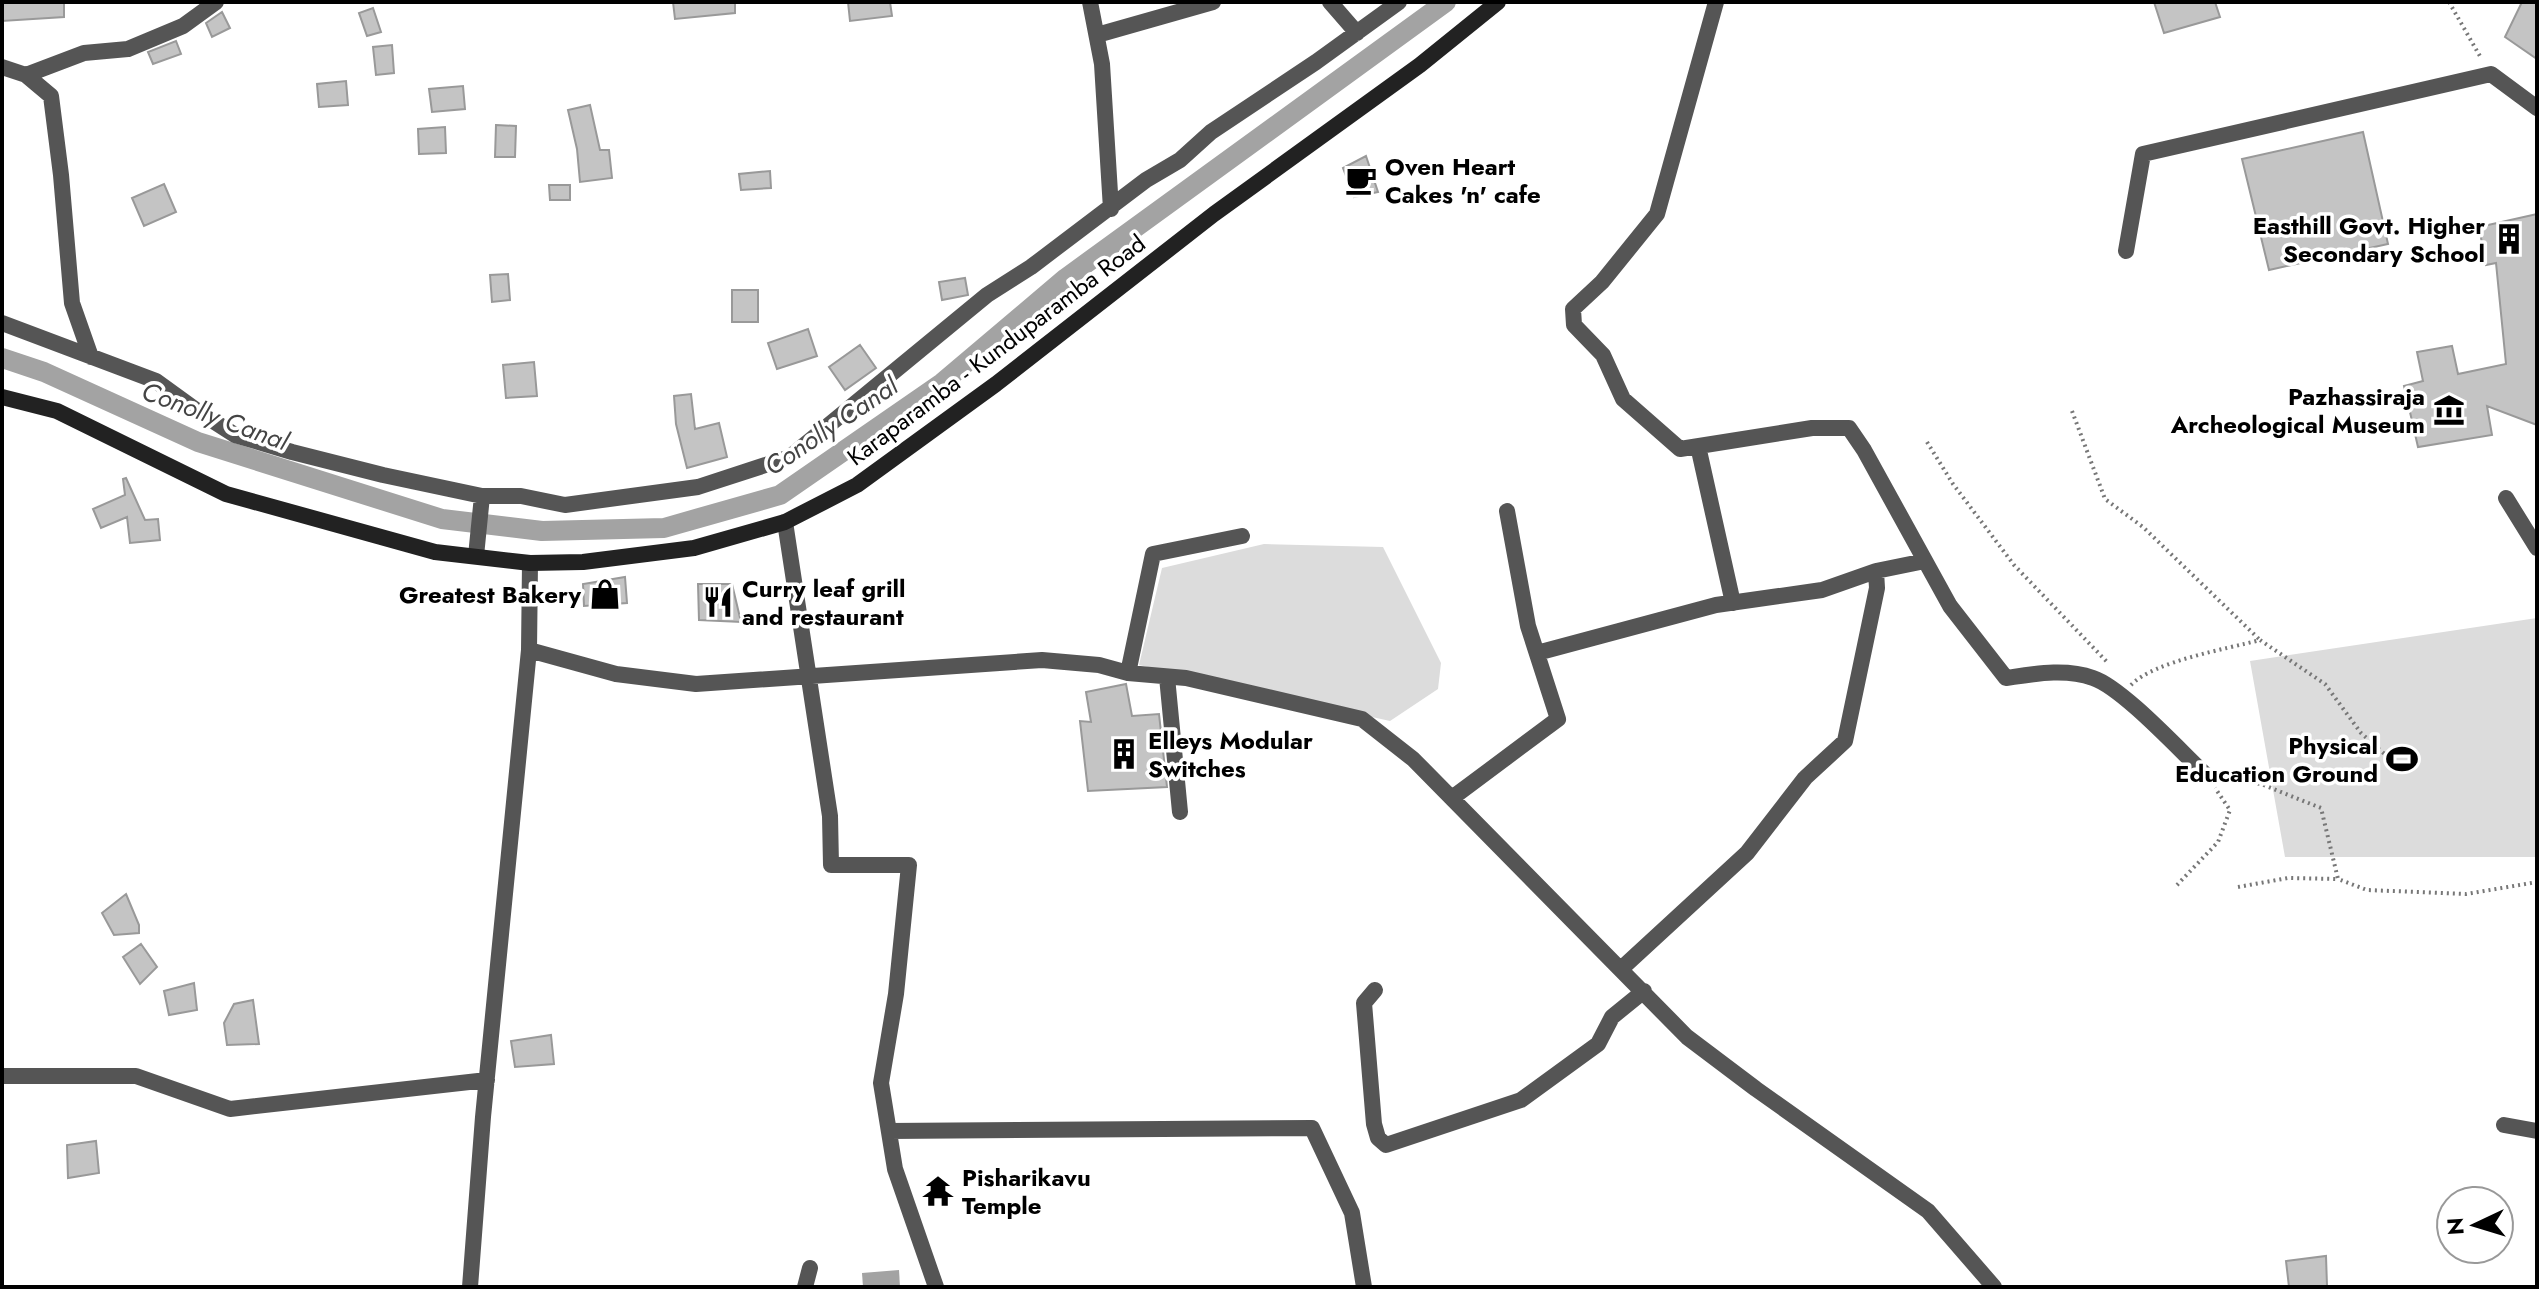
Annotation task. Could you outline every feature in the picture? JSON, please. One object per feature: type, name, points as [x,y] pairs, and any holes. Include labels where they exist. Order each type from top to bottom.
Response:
[{"type":"main road","name":"Karaparamba - Kunduparamba Road","points":[[2,397],[57,411],[226,494],[435,552],[530,563],[583,562],[694,548],[785,522],[857,485],[996,384],[1214,214],[1420,65],[1498,2]]},
{"type":"street","points":[[26,75],[84,53],[128,49],[183,26],[216,2]]},
{"type":"street","points":[[1090,2],[1102,64],[1111,209]]},
{"type":"street","points":[[1097,35],[1213,2]]},
{"type":"street","points":[[1330,2],[1357,33]]},
{"type":"street","points":[[2,323],[156,381],[235,435],[292,452],[482,496],[521,496],[565,505],[698,487],[790,457],[987,295],[1031,267],[1146,180],[1180,160],[1211,132],[1399,2]]},
{"type":"street","points":[[1716,2],[1657,214],[1602,282],[1573,309],[1574,325],[1603,355],[1623,399],[1680,449],[1812,428],[1849,428],[1950,606],[2006,678],[2050,671],[2094,678],[2126,700],[2207,776]]},
{"type":"street","points":[[2,67],[26,75],[51,96],[72,303],[91,357]]},
{"type":"street","points":[[2126,251],[2143,154],[2491,74],[2537,108]]},
{"type":"street","points":[[1698,446],[1733,603]]},
{"type":"street","points":[[476,556],[482,496]]},
{"type":"street","points":[[2506,498],[2537,548]]},
{"type":"street","points":[[1452,798],[1558,719],[1528,626],[1507,511]]},
{"type":"street","points":[[785,522],[830,816],[831,865],[909,865],[896,994],[881,1083],[895,1169],[936,1287]]},
{"type":"street","points":[[1128,673],[1153,554],[1242,536]]},
{"type":"street","points":[[1537,653],[1733,603],[1822,590],[1876,571],[1925,561]]},
{"type":"street","points":[[470,1287],[529,650],[530,563]]},
{"type":"street","points":[[1621,969],[1747,853],[1805,778],[1845,741],[1877,588],[1876,571]]},
{"type":"street","points":[[529,650],[616,674],[696,684],[1042,660],[1186,678],[1362,719],[1413,759],[1687,1037],[1928,1211],[1994,1287]]},
{"type":"street","points":[[1167,677],[1180,812]]},
{"type":"street","points":[[1375,990],[1364,1003],[1374,1124],[1378,1138],[1386,1145],[1521,1100],[1598,1044],[1612,1017],[1644,991]]},
{"type":"street","points":[[2,1076],[136,1076],[230,1109],[487,1080]]},
{"type":"street","points":[[2504,1125],[2537,1131]]},
{"type":"street","points":[[889,1131],[1312,1128],[1352,1213],[1364,1287]]},
{"type":"street","points":[[805,1287],[810,1268]]},
{"type":"path","points":[[2449,2],[2491,74]]},
{"type":"path","points":[[2072,411],[2105,499],[2143,527],[2260,640],[2325,684],[2361,733],[2398,766]]},
{"type":"path","points":[[1927,442],[1953,484],[2014,565],[2109,665]]},
{"type":"path","points":[[2126,700],[2130,686],[2140,676],[2260,640]]},
{"type":"path","points":[[2207,776],[2261,784],[2321,808],[2338,879]]},
{"type":"path","points":[[2177,885],[2218,842],[2230,810],[2207,776]]},
{"type":"path","points":[[2238,887],[2288,878],[2338,879],[2367,890],[2466,894],[2537,882]]},
{"type":"shaded area","points":[[1264,544],[1383,547],[1441,663],[1438,689],[1390,721],[1139,665],[1162,568]]},
{"type":"shaded area","name":"Physical Education Ground","points":[[2537,618],[2537,857],[2285,857],[2250,661]]},
{"type":"shaded area","points":[[899,1270],[900,1287],[863,1287],[862,1273]]},
{"type":"building","points":[[2,2],[64,2],[64,17],[2,21]]},
{"type":"building","points":[[673,2],[735,2],[735,13],[675,19]]},
{"type":"building","points":[[848,2],[890,2],[892,16],[850,21]]},
{"type":"building","points":[[2154,2],[2215,2],[2220,17],[2164,33]]},
{"type":"building","points":[[2522,2],[2537,2],[2537,59],[2505,37]]},
{"type":"building","points":[[373,8],[381,32],[367,36],[359,13]]},
{"type":"building","points":[[222,12],[230,28],[212,37],[206,23]]},
{"type":"building","points":[[176,41],[181,54],[153,64],[148,52]]},
{"type":"building","points":[[392,45],[394,73],[376,75],[373,47]]},
{"type":"building","points":[[346,81],[348,105],[319,107],[317,84]]},
{"type":"building","points":[[463,86],[465,109],[432,112],[429,89]]},
{"type":"building","points":[[590,105],[600,150],[609,150],[612,178],[580,182],[577,149],[568,110]]},
{"type":"building","points":[[496,125],[516,126],[515,157],[495,157]]},
{"type":"building","points":[[445,127],[446,153],[419,154],[418,129]]},
{"type":"building","points":[[2363,132],[2388,244],[2269,270],[2242,159]]},
{"type":"building","name":"Oven Heart Cakes 'n' cafe","points":[[1366,156],[1378,192],[1354,197],[1343,168]]},
{"type":"building","points":[[770,171],[771,188],[741,190],[739,174]]},
{"type":"building","points":[[164,184],[176,212],[144,226],[132,198]]},
{"type":"building","points":[[549,185],[570,185],[570,200],[550,200]]},
{"type":"building","points":[[2537,214],[2537,425],[2487,406],[2492,435],[2418,447],[2404,386],[2423,381],[2417,352],[2452,346],[2458,374],[2506,364],[2496,263],[2486,265],[2479,227]]},
{"type":"building","points":[[508,274],[510,300],[492,302],[490,275]]},
{"type":"building","points":[[965,278],[968,295],[942,300],[939,282]]},
{"type":"building","points":[[732,290],[758,290],[758,322],[732,322]]},
{"type":"building","points":[[808,329],[817,356],[777,369],[768,343]]},
{"type":"building","points":[[860,345],[876,368],[845,390],[829,367]]},
{"type":"building","points":[[534,362],[537,396],[506,398],[503,365]]},
{"type":"building","points":[[691,394],[695,429],[719,423],[727,457],[687,468],[676,424],[674,396]]},
{"type":"building","points":[[126,478],[145,520],[158,519],[160,540],[130,543],[127,517],[101,528],[93,509],[125,495],[123,479]]},
{"type":"building","name":"Greatest Bakery","points":[[625,577],[627,603],[584,606],[583,584]]},
{"type":"building","name":"Curry leaf grill and restaurant","points":[[698,584],[732,584],[741,622],[699,620]]},
{"type":"building","name":"Elleys Modular Switches","points":[[1126,684],[1132,716],[1159,714],[1167,787],[1088,791],[1080,721],[1091,722],[1086,692]]},
{"type":"building","points":[[126,894],[139,925],[139,933],[114,935],[102,913]]},
{"type":"building","points":[[141,944],[157,967],[140,984],[123,957]]},
{"type":"building","points":[[194,983],[197,1010],[169,1015],[164,991]]},
{"type":"building","points":[[253,1000],[259,1044],[227,1045],[224,1023],[234,1004]]},
{"type":"building","points":[[551,1035],[554,1064],[515,1067],[511,1041]]},
{"type":"building","points":[[96,1141],[99,1173],[68,1178],[67,1145]]},
{"type":"building","points":[[2326,1256],[2327,1286],[2289,1287],[2286,1261]]},
{"type":"waterway","name":"Conolly Canal","points":[[2,358],[44,372],[198,442],[442,519],[542,531],[664,528],[780,495],[942,383],[1066,278],[1446,2]]},
{"type":"place","name":"Oven Heart Cakes 'n' cafe","points":[[1361,180]]},
{"type":"place","name":"Easthill Govt. Higher Secondary School","points":[[2509,239]]},
{"type":"place","name":"Pazhassiraja Archeological Museum","points":[[2449,410]]},
{"type":"place","name":"Greatest Bakery","points":[[605,594]]},
{"type":"place","name":"Curry leaf grill and restaurant","points":[[718,602]]},
{"type":"place","name":"Elleys Modular Switches","points":[[1124,754]]},
{"type":"place","name":"Physical Education Ground","points":[[2402,759]]},
{"type":"place","name":"Pisharikavu Temple","points":[[938,1191]]}]
